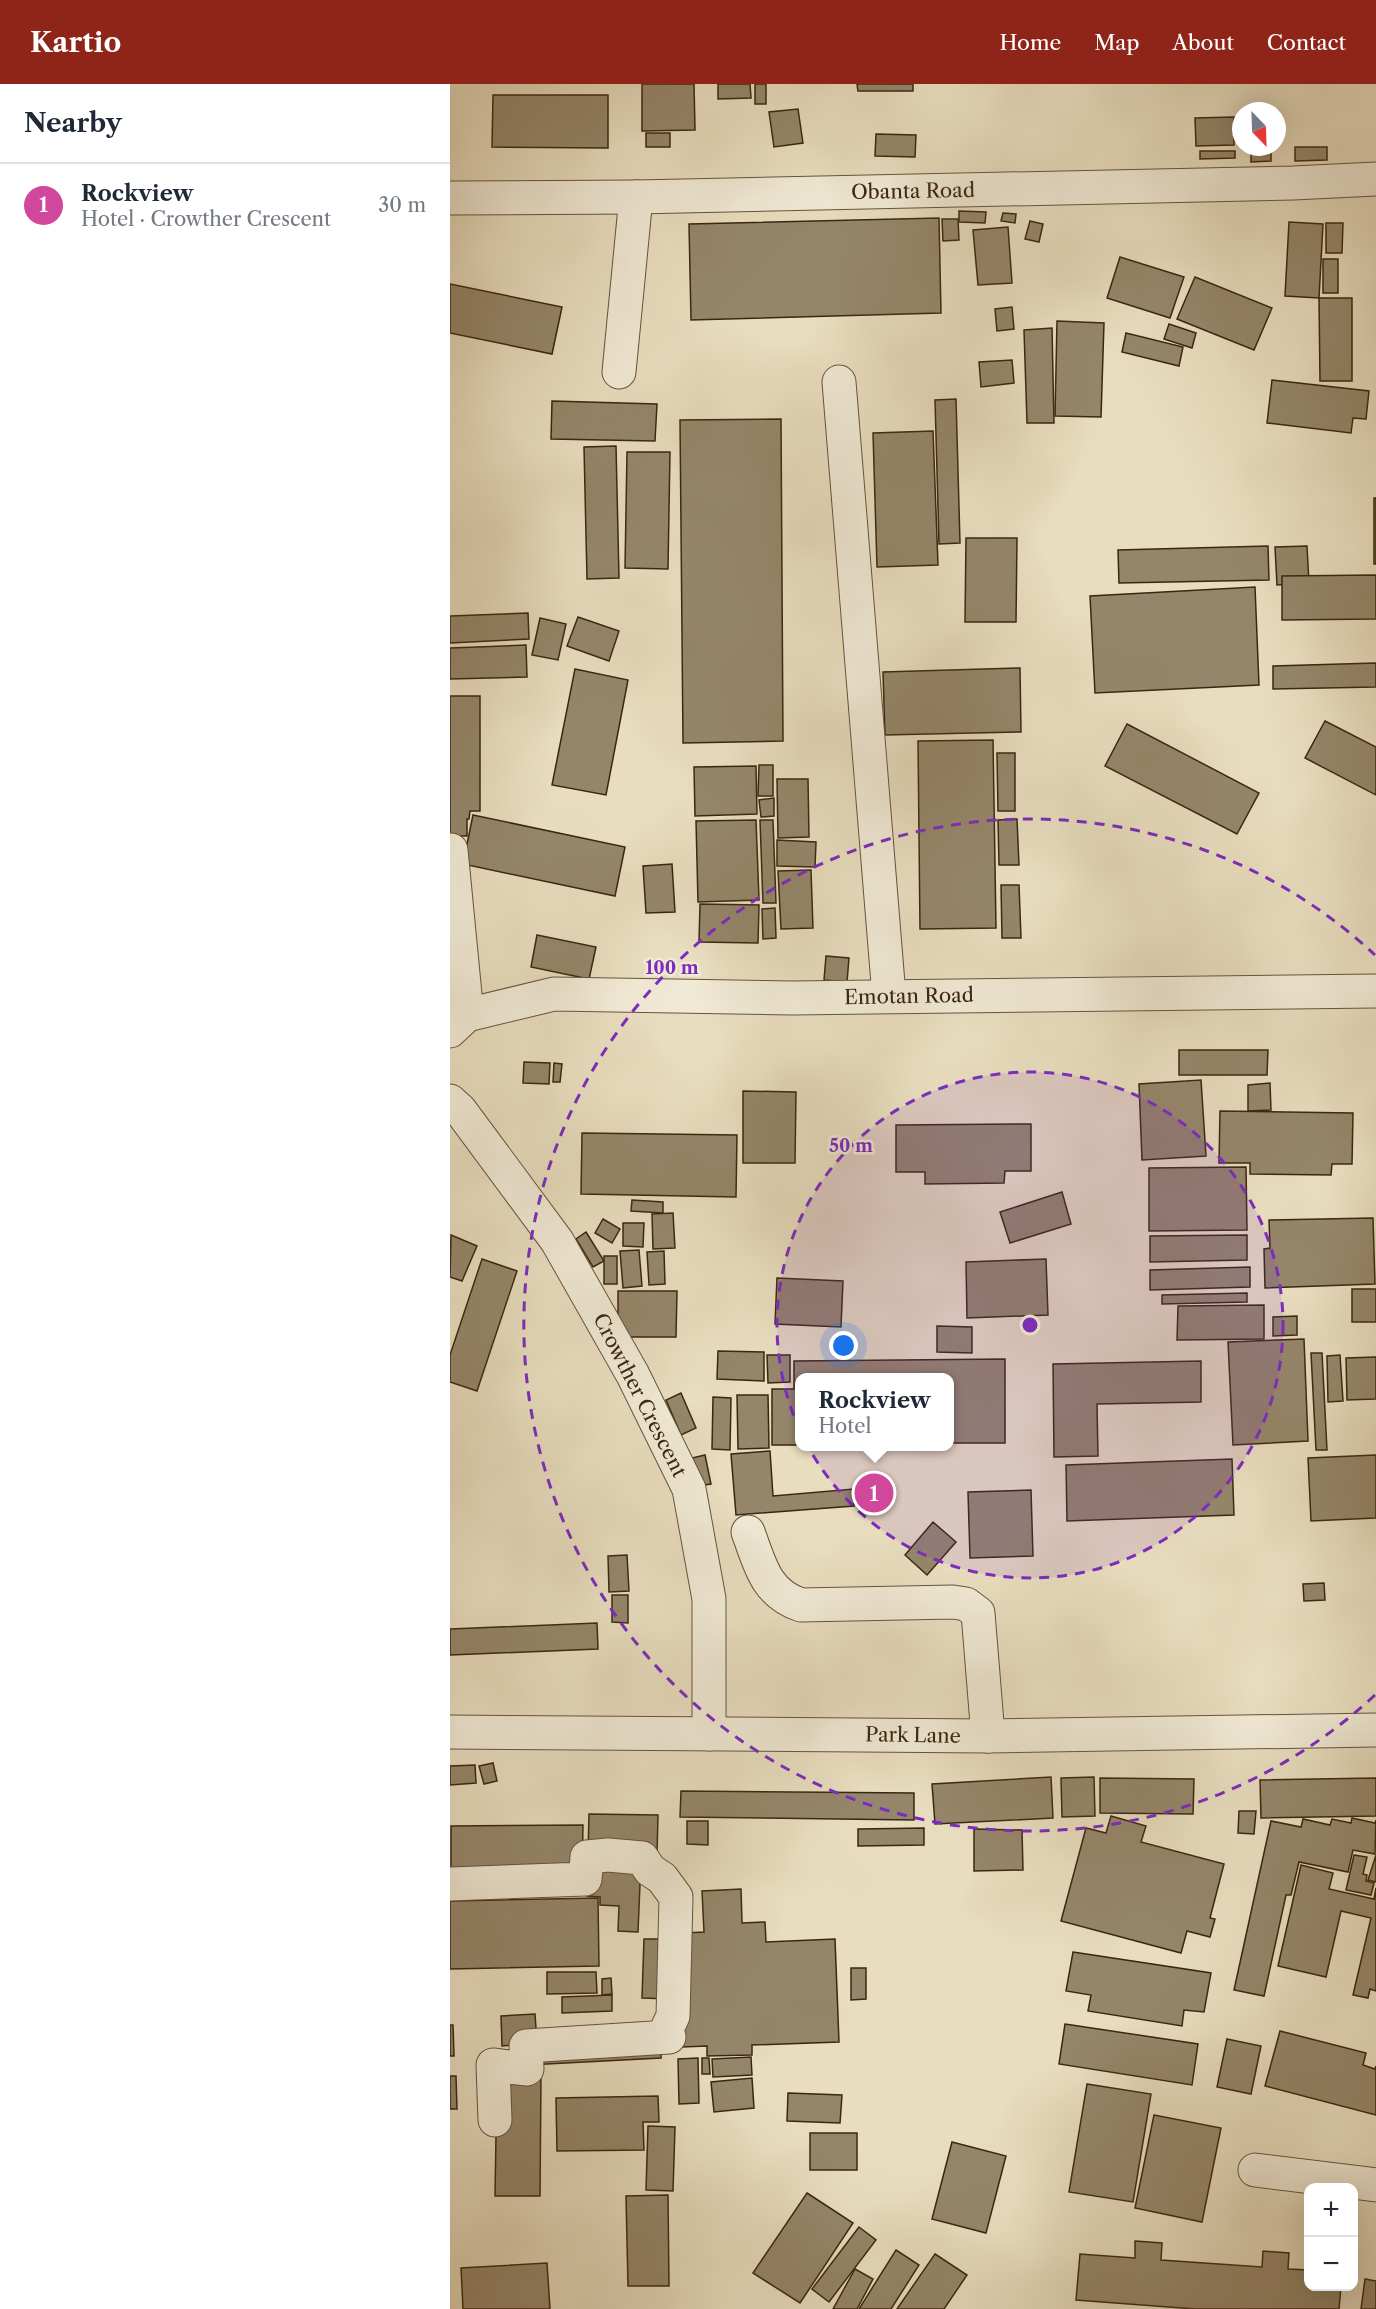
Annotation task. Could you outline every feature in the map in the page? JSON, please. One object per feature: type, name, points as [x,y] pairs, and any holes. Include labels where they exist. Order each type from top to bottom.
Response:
[{"type":"street","name":"Obanta Road","points":[[450,198],[636,197],[1293,183],[1376,179]]},
{"type":"street","points":[[619,372],[636,197]]},
{"type":"street","points":[[839,382],[889,996]]},
{"type":"street","points":[[451,850],[459,1023]]},
{"type":"street","name":"Emotan Road","points":[[459,1023],[554,994],[792,998],[1376,991]]},
{"type":"street","name":"Crowther Crescent","points":[[450,1101],[460,1110],[557,1241],[633,1375],[689,1489],[709,1599],[709,1734]]},
{"type":"street","points":[[748,1532],[767,1583],[789,1601],[801,1605],[953,1602],[966,1604],[978,1613],[988,1736]]},
{"type":"street","name":"Park Lane","points":[[450,1732],[988,1736],[1376,1730]]},
{"type":"street","points":[[450,1884],[585,1879],[587,1857],[608,1855],[642,1858],[651,1870],[662,1878],[676,1897],[673,2016],[666,2031],[669,2037],[526,2046],[526,2069],[493,2065],[495,2120]]},
{"type":"street","points":[[1255,2170],[1376,2185]]},
{"type":"building","points":[[642,84],[694,84],[695,130],[642,131]]},
{"type":"building","points":[[718,84],[750,84],[751,98],[718,99]]},
{"type":"building","points":[[755,84],[766,84],[766,104],[755,104]]},
{"type":"building","points":[[857,84],[913,84],[913,91],[858,91]]},
{"type":"building","points":[[493,95],[608,95],[608,148],[492,147]]},
{"type":"building","points":[[798,109],[803,143],[774,147],[769,112]]},
{"type":"building","points":[[1232,117],[1232,145],[1196,146],[1195,118]]},
{"type":"building","points":[[646,133],[670,133],[670,147],[646,147]]},
{"type":"building","points":[[876,134],[916,135],[915,157],[875,156]]},
{"type":"building","points":[[1295,147],[1327,147],[1327,160],[1295,161]]},
{"type":"building","points":[[1200,151],[1232,151],[1232,156],[1235,156],[1235,158],[1200,159]]},
{"type":"building","points":[[1251,156],[1271,156],[1271,161],[1251,162]]},
{"type":"building","points":[[959,211],[986,212],[985,223],[959,222]]},
{"type":"building","points":[[1003,213],[1016,214],[1015,223],[1001,221]]},
{"type":"building","points":[[939,218],[941,313],[691,320],[689,224]]},
{"type":"building","points":[[942,219],[958,219],[959,240],[943,241]]},
{"type":"building","points":[[1030,221],[1043,224],[1039,242],[1025,239]]},
{"type":"building","points":[[1289,222],[1323,224],[1319,298],[1285,296]]},
{"type":"building","points":[[1326,223],[1343,223],[1342,253],[1326,253]]},
{"type":"building","points":[[1008,227],[1012,283],[978,285],[973,230]]},
{"type":"building","points":[[1120,257],[1184,277],[1170,318],[1107,298]]},
{"type":"building","points":[[1323,259],[1338,259],[1338,293],[1323,293]]},
{"type":"building","points":[[1195,277],[1272,308],[1254,350],[1177,319]]},
{"type":"building","points":[[450,284],[562,307],[552,354],[450,333]]},
{"type":"building","points":[[1319,298],[1352,298],[1352,381],[1320,381]]},
{"type":"building","points":[[1012,307],[1014,329],[997,331],[995,309]]},
{"type":"building","points":[[1057,321],[1104,323],[1101,417],[1055,416]]},
{"type":"building","points":[[1169,324],[1196,333],[1192,348],[1164,339]]},
{"type":"building","points":[[1052,328],[1054,423],[1027,423],[1024,330]]},
{"type":"building","points":[[1126,333],[1183,347],[1179,366],[1122,352]]},
{"type":"building","points":[[1012,360],[1014,383],[981,387],[979,362]]},
{"type":"building","points":[[1272,380],[1369,391],[1366,419],[1353,418],[1351,433],[1267,423]]},
{"type":"building","points":[[956,399],[960,543],[939,544],[935,400]]},
{"type":"building","points":[[552,401],[657,404],[655,441],[551,439]]},
{"type":"building","points":[[781,419],[783,741],[683,743],[680,420]]},
{"type":"building","points":[[933,431],[938,565],[877,567],[873,433]]},
{"type":"building","points":[[616,446],[619,578],[587,579],[584,447]]},
{"type":"building","points":[[627,452],[670,452],[668,569],[625,568]]},
{"type":"building","points":[[1374,498],[1376,498],[1376,564],[1374,564]]},
{"type":"building","points":[[966,538],[1017,538],[1016,622],[965,622]]},
{"type":"building","points":[[1268,546],[1269,580],[1119,583],[1118,550]]},
{"type":"building","points":[[1307,546],[1309,583],[1277,585],[1275,547]]},
{"type":"building","points":[[1376,575],[1376,619],[1282,620],[1282,576]]},
{"type":"building","points":[[1255,587],[1259,685],[1095,693],[1090,596]]},
{"type":"building","points":[[528,613],[529,639],[450,643],[450,616]]},
{"type":"building","points":[[578,617],[619,631],[609,661],[567,646]]},
{"type":"building","points":[[540,618],[566,624],[558,660],[532,655]]},
{"type":"building","points":[[526,645],[527,677],[450,679],[450,648]]},
{"type":"building","points":[[1376,663],[1376,687],[1273,689],[1273,666]]},
{"type":"building","points":[[1020,668],[1021,732],[885,735],[883,672]]},
{"type":"building","points":[[575,669],[628,680],[606,795],[552,785]]},
{"type":"building","points":[[450,696],[480,696],[480,811],[470,811],[469,819],[467,819],[467,836],[450,836]]},
{"type":"building","points":[[1325,721],[1376,747],[1376,795],[1305,758]]},
{"type":"building","points":[[1127,724],[1259,793],[1237,834],[1105,766]]},
{"type":"building","points":[[993,740],[996,928],[920,929],[918,741]]},
{"type":"building","points":[[997,753],[1015,753],[1015,811],[998,811]]},
{"type":"building","points":[[759,765],[773,765],[773,796],[758,796]]},
{"type":"building","points":[[756,766],[757,814],[695,816],[694,767]]},
{"type":"building","points":[[777,779],[808,779],[809,837],[778,838]]},
{"type":"building","points":[[774,798],[774,816],[761,817],[759,800]]},
{"type":"building","points":[[473,815],[625,847],[615,896],[463,864]]},
{"type":"building","points":[[1017,819],[1019,865],[999,865],[998,820]]},
{"type":"building","points":[[756,820],[759,900],[698,902],[696,821]]},
{"type":"building","points":[[760,820],[773,820],[776,903],[763,903]]},
{"type":"building","points":[[777,840],[816,842],[815,867],[777,866]]},
{"type":"building","points":[[672,864],[675,912],[646,913],[643,866]]},
{"type":"building","points":[[811,870],[813,928],[781,929],[778,871]]},
{"type":"building","points":[[1001,885],[1019,885],[1021,938],[1002,938]]},
{"type":"building","points":[[700,904],[759,905],[758,943],[699,942]]},
{"type":"building","points":[[775,908],[776,938],[763,939],[762,909]]},
{"type":"building","points":[[537,935],[596,947],[589,979],[531,967]]},
{"type":"building","points":[[826,956],[849,958],[847,982],[824,980]]},
{"type":"building","points":[[1179,1050],[1268,1050],[1267,1075],[1179,1075]]},
{"type":"building","points":[[524,1062],[550,1063],[549,1084],[523,1083]]},
{"type":"building","points":[[554,1063],[562,1064],[560,1082],[553,1082]]},
{"type":"building","points":[[1201,1080],[1206,1156],[1142,1160],[1139,1084]]},
{"type":"building","points":[[1270,1083],[1271,1110],[1248,1111],[1248,1085]]},
{"type":"building","points":[[743,1091],[796,1092],[795,1163],[743,1163]]},
{"type":"building","points":[[1220,1111],[1353,1113],[1352,1164],[1332,1164],[1331,1175],[1250,1174],[1250,1163],[1219,1163]]},
{"type":"building","points":[[1031,1124],[1031,1171],[1005,1171],[1004,1183],[925,1184],[925,1172],[896,1172],[896,1125]]},
{"type":"building","points":[[582,1133],[737,1135],[736,1197],[581,1194]]},
{"type":"building","points":[[1246,1167],[1247,1230],[1149,1231],[1149,1168]]},
{"type":"building","points":[[1062,1192],[1071,1224],[1010,1243],[1000,1212]]},
{"type":"building","points":[[632,1200],[663,1202],[663,1213],[631,1211]]},
{"type":"building","points":[[673,1213],[675,1248],[653,1249],[652,1214]]},
{"type":"building","points":[[1373,1218],[1375,1284],[1265,1288],[1264,1249],[1270,1248],[1269,1220]]},
{"type":"building","points":[[603,1219],[620,1229],[612,1243],[595,1233]]},
{"type":"building","points":[[623,1223],[644,1223],[643,1247],[623,1246]]},
{"type":"building","points":[[586,1232],[604,1261],[593,1267],[576,1239]]},
{"type":"building","points":[[451,1235],[477,1246],[462,1281],[450,1277]]},
{"type":"building","points":[[1247,1235],[1247,1260],[1150,1262],[1150,1236]]},
{"type":"building","points":[[639,1250],[642,1286],[623,1288],[620,1251]]},
{"type":"building","points":[[664,1251],[665,1284],[649,1285],[647,1252]]},
{"type":"building","points":[[604,1256],[617,1256],[617,1284],[604,1284]]},
{"type":"building","points":[[482,1259],[517,1271],[477,1391],[450,1382],[450,1355]]},
{"type":"building","points":[[1046,1259],[1048,1315],[967,1318],[966,1262]]},
{"type":"building","points":[[1250,1267],[1250,1287],[1150,1290],[1150,1270]]},
{"type":"building","points":[[777,1278],[843,1281],[841,1327],[775,1324]]},
{"type":"building","points":[[1352,1289],[1376,1289],[1376,1322],[1352,1322]]},
{"type":"building","points":[[618,1291],[677,1291],[676,1337],[618,1337]]},
{"type":"building","points":[[1247,1293],[1247,1302],[1162,1304],[1162,1295]]},
{"type":"building","points":[[1264,1305],[1264,1339],[1177,1340],[1178,1306]]},
{"type":"building","points":[[1297,1316],[1297,1335],[1273,1336],[1273,1317]]},
{"type":"building","points":[[937,1326],[972,1327],[972,1353],[937,1352]]},
{"type":"building","points":[[1304,1339],[1308,1441],[1233,1445],[1228,1342]]},
{"type":"building","points":[[718,1351],[764,1352],[764,1381],[717,1379]]},
{"type":"building","points":[[1311,1353],[1322,1353],[1327,1450],[1316,1450]]},
{"type":"building","points":[[767,1355],[790,1355],[790,1382],[768,1383]]},
{"type":"building","points":[[1340,1355],[1343,1401],[1328,1402],[1327,1356]]},
{"type":"building","points":[[1376,1357],[1376,1399],[1347,1400],[1346,1358]]},
{"type":"building","points":[[1005,1359],[1005,1443],[954,1443],[954,1373],[795,1373],[795,1445],[772,1445],[772,1389],[794,1389],[794,1361]]},
{"type":"building","points":[[1201,1361],[1201,1402],[1097,1404],[1098,1456],[1054,1457],[1053,1364]]},
{"type":"building","points":[[681,1393],[696,1428],[681,1435],[666,1400]]},
{"type":"building","points":[[737,1395],[768,1395],[769,1448],[738,1449]]},
{"type":"building","points":[[713,1397],[731,1398],[730,1450],[712,1449]]},
{"type":"building","points":[[770,1451],[773,1496],[854,1489],[854,1506],[736,1515],[731,1454]]},
{"type":"building","points":[[705,1455],[711,1484],[697,1486],[692,1458]]},
{"type":"building","points":[[1376,1455],[1376,1518],[1311,1521],[1308,1458]]},
{"type":"building","points":[[1232,1459],[1234,1515],[1067,1521],[1066,1465]]},
{"type":"building","points":[[1031,1490],[1033,1556],[970,1558],[968,1492]]},
{"type":"building","points":[[933,1522],[956,1542],[927,1575],[905,1555]]},
{"type":"building","points":[[627,1555],[629,1591],[609,1592],[608,1556]]},
{"type":"building","points":[[1324,1583],[1325,1600],[1304,1601],[1303,1584]]},
{"type":"building","points":[[612,1595],[628,1595],[628,1623],[612,1622]]},
{"type":"building","points":[[597,1623],[598,1649],[450,1655],[450,1629]]},
{"type":"building","points":[[493,1763],[497,1781],[484,1784],[479,1766]]},
{"type":"building","points":[[475,1765],[476,1783],[450,1785],[450,1766]]},
{"type":"building","points":[[1051,1777],[1053,1818],[935,1824],[932,1784]]},
{"type":"building","points":[[1094,1777],[1095,1816],[1062,1817],[1061,1778]]},
{"type":"building","points":[[1100,1778],[1194,1779],[1193,1814],[1100,1813]]},
{"type":"building","points":[[1376,1778],[1376,1816],[1261,1818],[1260,1780]]},
{"type":"building","points":[[681,1791],[914,1793],[914,1820],[680,1817]]},
{"type":"building","points":[[1239,1811],[1256,1811],[1254,1834],[1238,1833]]},
{"type":"building","points":[[589,1814],[658,1815],[657,1855],[588,1854]]},
{"type":"building","points":[[1111,1816],[1146,1826],[1141,1842],[1224,1864],[1210,1918],[1215,1919],[1210,1937],[1187,1931],[1181,1953],[1061,1921],[1086,1828],[1106,1833]]},
{"type":"building","points":[[1352,1818],[1375,1823],[1376,1820],[1375,1854],[1353,1850],[1348,1872],[1299,1862],[1291,1895],[1286,1895],[1264,1996],[1234,1990],[1271,1821],[1301,1827],[1303,1819],[1330,1825],[1332,1819],[1351,1823]]},
{"type":"building","points":[[687,1821],[708,1821],[708,1845],[687,1844]]},
{"type":"building","points":[[583,1825],[582,1874],[451,1875],[451,1826]]},
{"type":"building","points":[[924,1828],[924,1845],[858,1846],[858,1829]]},
{"type":"building","points":[[974,1829],[1022,1830],[1023,1870],[974,1871]]},
{"type":"building","points":[[1354,1855],[1367,1857],[1363,1874],[1367,1875],[1366,1881],[1374,1883],[1371,1895],[1346,1890]]},
{"type":"building","points":[[1376,1855],[1376,1882],[1368,1880]]},
{"type":"building","points":[[589,1858],[641,1860],[638,1932],[618,1931],[619,1906],[600,1905],[600,1897],[587,1896]]},
{"type":"building","points":[[1301,1865],[1333,1873],[1329,1889],[1374,1899],[1376,1888],[1376,1991],[1370,1989],[1368,1998],[1353,1995],[1371,1918],[1341,1911],[1326,1977],[1278,1966]]},
{"type":"building","points":[[741,1889],[742,1923],[765,1922],[766,1942],[835,1939],[839,2042],[752,2045],[752,2055],[707,2056],[707,2046],[682,2047],[678,1946],[684,1933],[704,1932],[702,1891]]},
{"type":"building","points":[[598,1898],[599,1966],[450,1969],[450,1901]]},
{"type":"building","points":[[644,1939],[672,1939],[670,1999],[642,1998]]},
{"type":"building","points":[[1073,1952],[1211,1973],[1204,2012],[1184,2010],[1182,2026],[1088,2011],[1091,1995],[1066,1991]]},
{"type":"building","points":[[851,1968],[866,1968],[866,1999],[851,2000]]},
{"type":"building","points":[[547,1972],[596,1972],[597,1993],[547,1994]]},
{"type":"building","points":[[611,1978],[612,1994],[602,1995],[602,1979]]},
{"type":"building","points":[[612,1995],[612,2011],[562,2013],[562,1997]]},
{"type":"building","points":[[535,2014],[537,2043],[502,2046],[501,2016]]},
{"type":"building","points":[[1065,2024],[1198,2044],[1192,2085],[1059,2064]]},
{"type":"building","points":[[450,2025],[453,2025],[454,2056],[450,2056]]},
{"type":"building","points":[[1280,2031],[1366,2053],[1363,2065],[1375,2069],[1376,2066],[1376,2115],[1265,2086]]},
{"type":"building","points":[[1227,2039],[1261,2046],[1251,2094],[1217,2087]]},
{"type":"building","points":[[661,2042],[661,2058],[528,2065],[527,2048]]},
{"type":"building","points":[[751,2057],[752,2075],[713,2077],[712,2059]]},
{"type":"building","points":[[698,2058],[699,2103],[679,2104],[678,2059]]},
{"type":"building","points":[[702,2058],[709,2058],[710,2074],[702,2074]]},
{"type":"building","points":[[497,2074],[541,2074],[540,2196],[495,2196]]},
{"type":"building","points":[[450,2076],[456,2076],[457,2109],[450,2109]]},
{"type":"building","points":[[752,2078],[754,2108],[714,2112],[711,2082]]},
{"type":"building","points":[[1087,2084],[1151,2094],[1133,2202],[1069,2192]]},
{"type":"building","points":[[788,2093],[842,2095],[840,2123],[787,2121]]},
{"type":"building","points":[[658,2096],[659,2122],[643,2122],[644,2150],[557,2151],[556,2098]]},
{"type":"building","points":[[1154,2115],[1221,2128],[1202,2222],[1135,2208]]},
{"type":"building","points":[[648,2126],[675,2127],[673,2191],[646,2190]]},
{"type":"building","points":[[810,2133],[857,2133],[857,2170],[810,2170]]},
{"type":"building","points":[[952,2142],[1006,2156],[986,2233],[932,2219]]},
{"type":"building","points":[[807,2193],[853,2223],[800,2303],[753,2273]]},
{"type":"building","points":[[668,2195],[669,2286],[628,2286],[626,2196]]},
{"type":"building","points":[[859,2227],[876,2240],[829,2302],[812,2289]]},
{"type":"building","points":[[1135,2241],[1162,2243],[1161,2260],[1262,2267],[1263,2251],[1289,2253],[1288,2269],[1304,2270],[1304,2291],[1341,2291],[1339,2309],[1195,2309],[1076,2300],[1080,2254],[1135,2258]]},
{"type":"building","points":[[896,2250],[919,2265],[891,2309],[859,2309]]},
{"type":"building","points":[[935,2254],[967,2275],[944,2309],[897,2309]]},
{"type":"building","points":[[547,2263],[550,2309],[463,2309],[461,2268]]},
{"type":"building","points":[[855,2269],[873,2279],[857,2309],[833,2309]]},
{"type":"building","points":[[1365,2279],[1376,2281],[1376,2309],[1361,2309]]},
{"type":"place","name":"Rockview","points":[[874,1493]]}]
